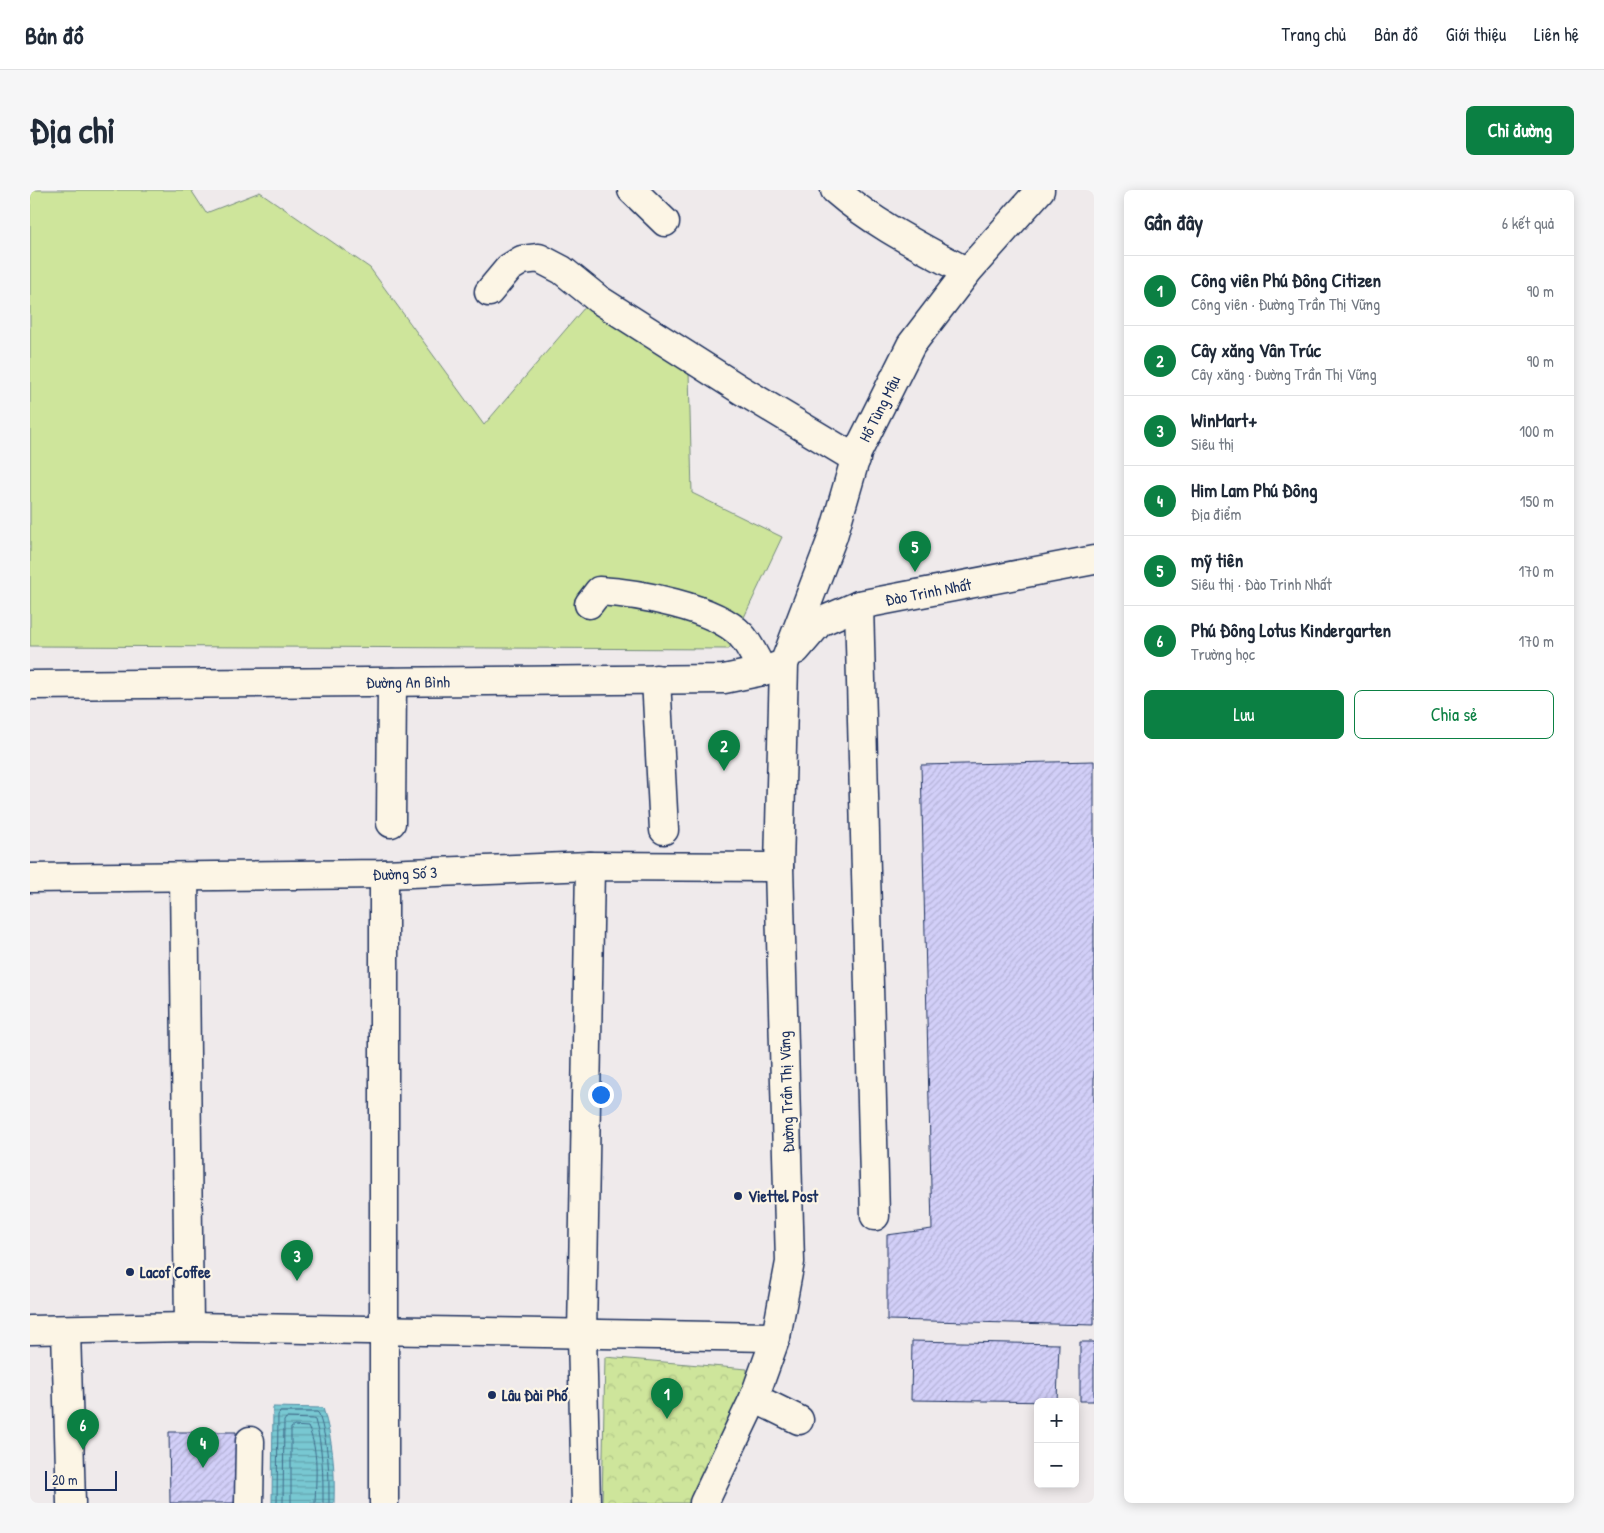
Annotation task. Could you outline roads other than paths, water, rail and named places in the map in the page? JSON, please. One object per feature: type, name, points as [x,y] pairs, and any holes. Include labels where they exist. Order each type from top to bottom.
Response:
[{"type":"street","points":[[632,190],[665,222]]},
{"type":"street","points":[[835,190],[860,211],[967,272]]},
{"type":"street","name":"Hồ Tùng Mậu","points":[[773,668],[833,536],[856,459],[911,346],[967,272],[1040,190]]},
{"type":"street","points":[[489,292],[509,268],[522,260],[539,258],[562,270],[598,299],[741,390],[856,459]]},
{"type":"street","name":"Đào Trinh Nhất","points":[[773,668],[820,622],[859,605],[1094,560]]},
{"type":"street","points":[[589,604],[599,591],[690,607],[729,625],[773,668]]},
{"type":"street","points":[[859,605],[875,1216]]},
{"type":"street","name":"Đường An Bình","points":[[30,685],[724,678],[773,668]]},
{"type":"street","name":"Đường Trần Thị Vững","points":[[704,1503],[754,1398],[776,1337],[790,1262],[773,668]]},
{"type":"street","points":[[656,679],[664,830]]},
{"type":"street","points":[[391,823],[392,682]]},
{"type":"street","points":[[586,1503],[582,1335],[590,866]]},
{"type":"street","name":"Đường Số 3","points":[[30,878],[384,874],[590,866],[779,867]]},
{"type":"street","points":[[384,874],[384,1503]]},
{"type":"street","points":[[184,877],[189,1328]]},
{"type":"street","points":[[30,1330],[189,1328],[776,1337]]},
{"type":"street","points":[[66,1331],[71,1503]]},
{"type":"street","points":[[754,1398],[799,1420]]},
{"type":"street","points":[[249,1503],[250,1441]]},
{"type":"water","points":[[273,1407],[323,1408],[333,1455],[334,1503],[272,1503]]},
{"type":"place","name":"mỹ tiên","points":[[915,572]]},
{"type":"place","name":"Cây xăng Vân Trúc","points":[[724,771]]},
{"type":"place","name":"Viettel Post","points":[[738,1196]]},
{"type":"place","name":"Lacof Coffee","points":[[130,1272]]},
{"type":"place","name":"WinMart+","points":[[297,1281]]},
{"type":"place","name":"Lâu Đài Phố","points":[[492,1395]]},
{"type":"place","name":"Công viên Phú Đông Citizen","points":[[667,1419]]},
{"type":"place","name":"Phú Đông Lotus Kindergarten","points":[[83,1450]]},
{"type":"place","name":"Him Lam Phú Đông","points":[[203,1468]]}]
